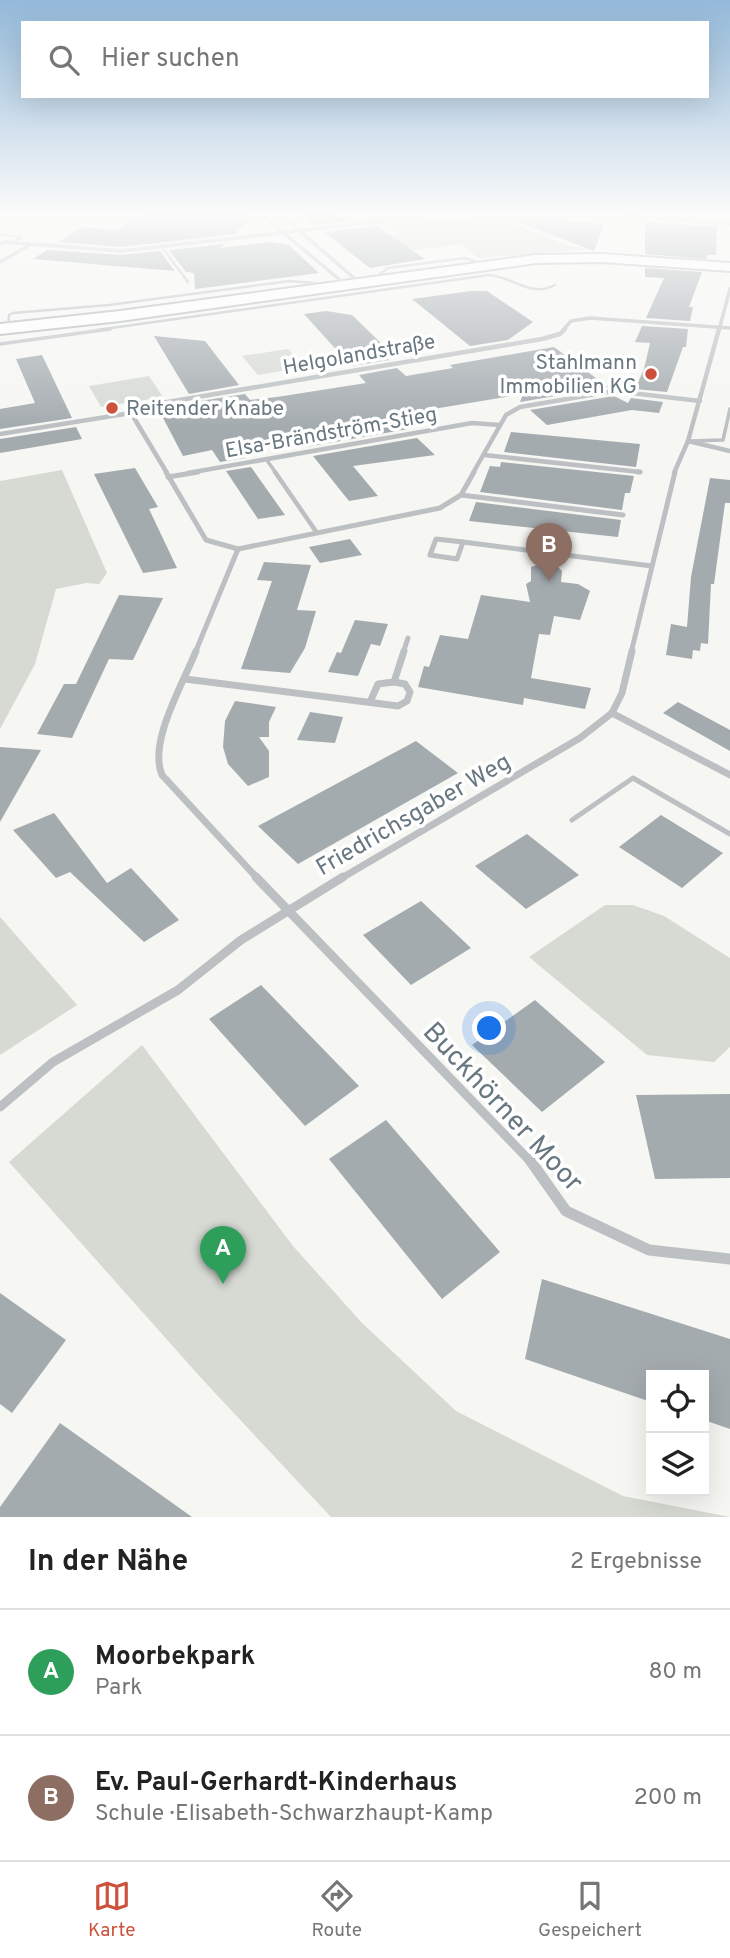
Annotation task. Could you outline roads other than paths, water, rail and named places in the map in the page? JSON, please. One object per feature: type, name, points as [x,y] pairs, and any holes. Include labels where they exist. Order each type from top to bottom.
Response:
[{"type":"main road","points":[[4,324],[292,286]]},
{"type":"main road","points":[[4,324],[62,328],[213,308],[349,286]]},
{"type":"street","points":[[730,289],[688,441],[673,476],[622,693],[612,713],[730,775]]},
{"type":"street","name":"Helgolandstraße","points":[[0,434],[131,413],[138,407],[542,339],[560,334],[571,321],[590,318],[730,328]]},
{"type":"street","points":[[131,413],[206,540],[238,549],[440,508],[461,495],[506,415],[520,407],[614,390],[700,401]]},
{"type":"street","name":"Elsa-Brändström-Stieg","points":[[168,477],[472,422],[500,425]]},
{"type":"street","points":[[688,441],[730,451]]},
{"type":"street","points":[[484,455],[640,472]]},
{"type":"street","points":[[461,495],[623,514]]},
{"type":"street","points":[[463,542],[457,559],[429,555],[436,539],[463,542],[652,566]]},
{"type":"street","name":"Buckhörner Moor","points":[[238,549],[160,739],[157,763],[162,775],[287,910],[538,1169],[566,1210],[649,1250],[730,1259]]},
{"type":"street","points":[[394,681],[408,638]]},
{"type":"street","points":[[185,680],[398,706],[410,697],[409,688],[394,681],[378,684],[370,702]]},
{"type":"street","name":"Friedrichsgaber Weg","points":[[0,1107],[53,1062],[178,990],[241,940],[287,910],[580,738],[612,713]]},
{"type":"lane","points":[[520,286],[530,290],[546,290],[554,286]]},
{"type":"lane","points":[[0,344],[62,328]]},
{"type":"lane","points":[[688,441],[723,440],[730,409]]},
{"type":"lane","points":[[266,459],[317,533]]},
{"type":"lane","points":[[572,820],[634,778],[730,834]]},
{"type":"place","name":"Stahlmann Immobilien KG","points":[[651,374]]},
{"type":"place","name":"Reitender Knabe","points":[[112,408]]},
{"type":"place","name":"Ev. Paul-Gerhardt-Kinderhaus","points":[[549,581]]},
{"type":"place","name":"Moorbekpark","points":[[223,1284]]}]
